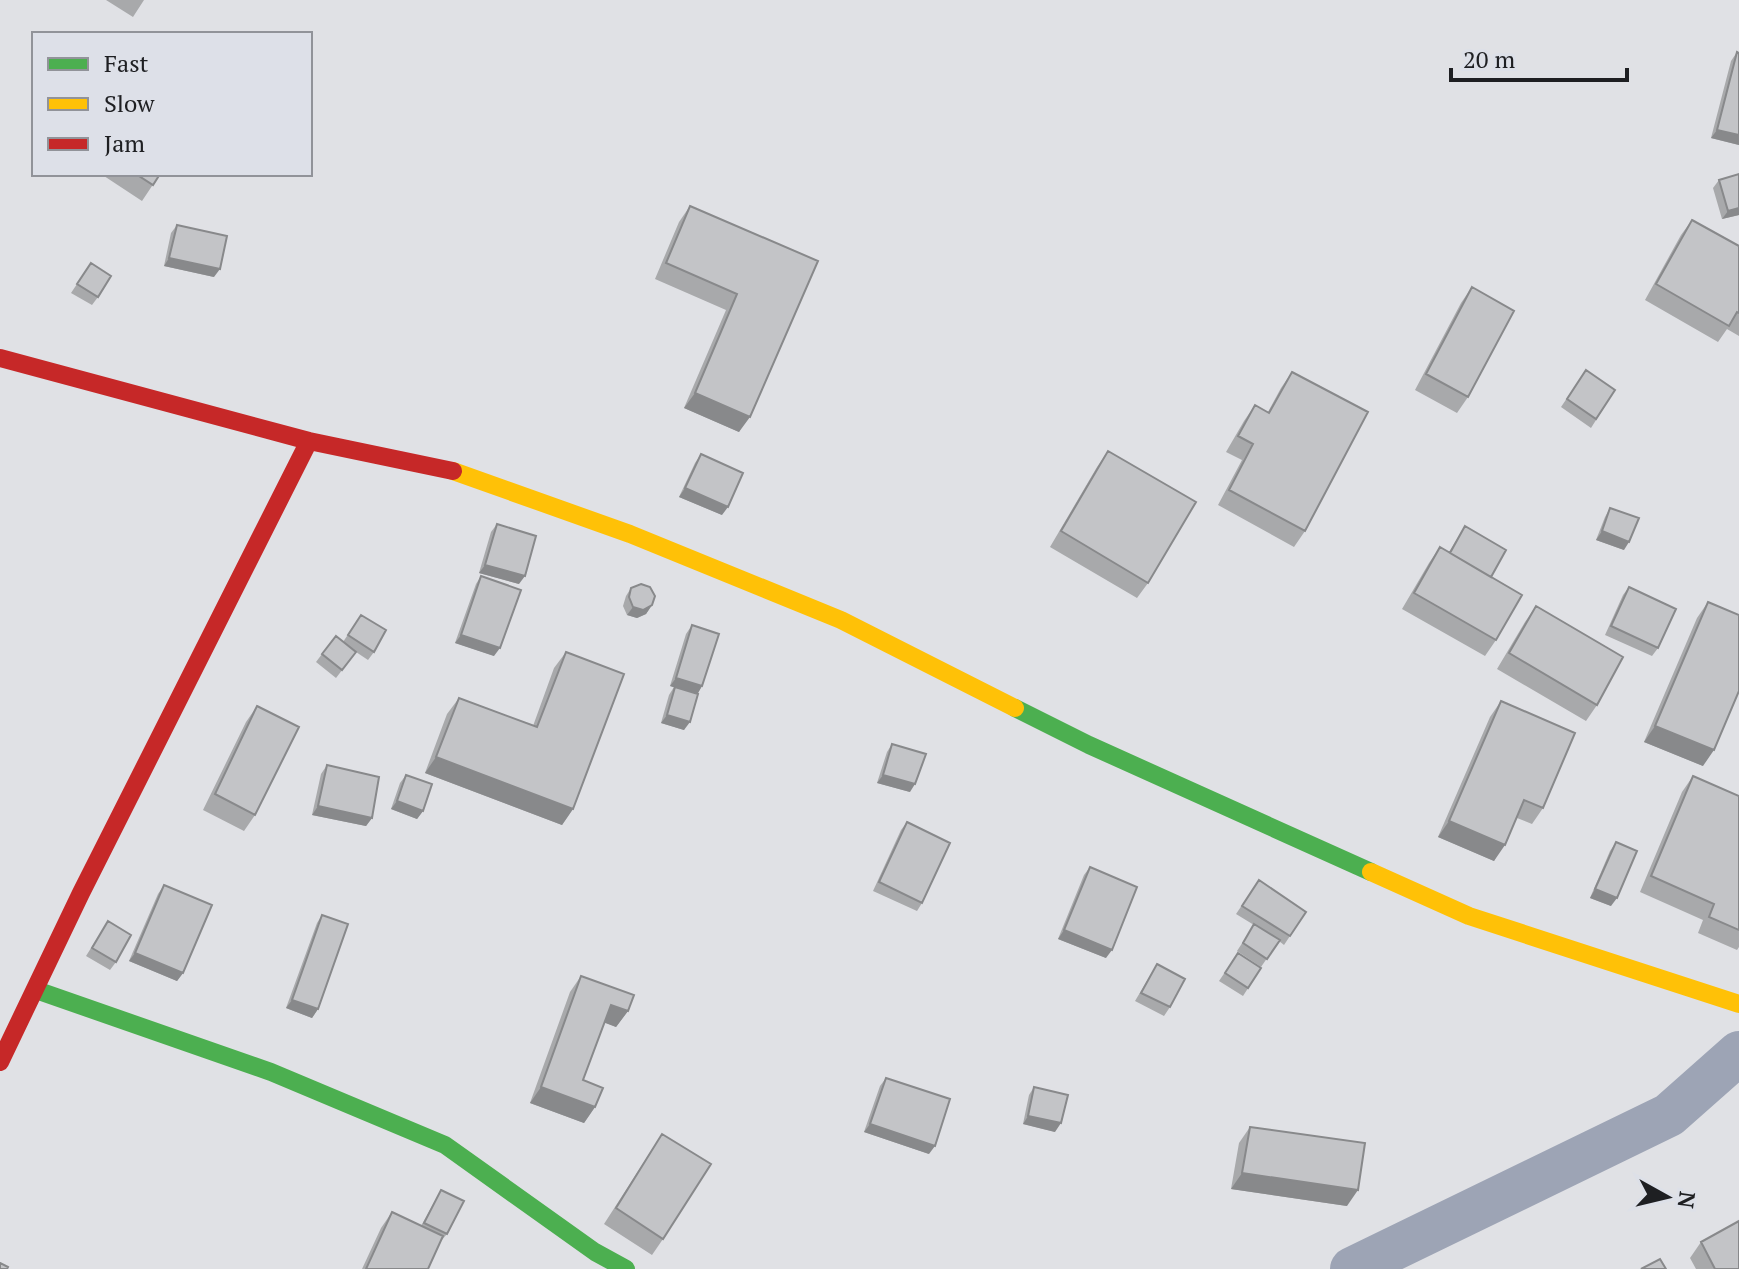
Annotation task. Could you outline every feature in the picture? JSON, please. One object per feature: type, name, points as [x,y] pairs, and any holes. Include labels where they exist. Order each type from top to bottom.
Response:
[{"type":"street","points":[[0,358],[309,441],[452,471],[630,534],[841,620],[1089,745],[1469,916],[1739,1004]]},
{"type":"street","points":[[0,1062],[81,893],[309,441]]},
{"type":"street","points":[[36,990],[271,1072],[445,1145],[595,1252],[626,1269]]},
{"type":"street","points":[[1352,1269],[1669,1115],[1739,1053]]},
{"type":"building","points":[[1739,53],[1739,135],[1717,130]]},
{"type":"building","points":[[1739,174],[1739,208],[1728,211],[1719,180]]},
{"type":"building","points":[[139,176],[159,176],[153,185]]},
{"type":"building","points":[[690,206],[818,261],[750,417],[695,393],[737,294],[666,263]]},
{"type":"building","points":[[1692,220],[1739,246],[1739,313],[1729,326],[1656,284]]},
{"type":"building","points":[[177,225],[227,236],[220,269],[169,258]]},
{"type":"building","points":[[91,263],[111,276],[98,297],[77,284]]},
{"type":"building","points":[[1472,287],[1514,311],[1468,397],[1426,374]]},
{"type":"building","points":[[1586,370],[1615,390],[1596,419],[1567,399]]},
{"type":"building","points":[[1292,372],[1368,412],[1305,531],[1229,490],[1253,444],[1238,436],[1255,405],[1269,413]]},
{"type":"building","points":[[1108,451],[1196,502],[1148,583],[1061,531]]},
{"type":"building","points":[[701,454],[743,473],[728,507],[685,488]]},
{"type":"building","points":[[1610,508],[1639,518],[1629,542],[1602,531]]},
{"type":"building","points":[[497,524],[536,536],[525,576],[485,565]]},
{"type":"building","points":[[1465,526],[1506,550],[1491,577],[1450,553]]},
{"type":"building","points":[[1440,547],[1522,595],[1496,640],[1414,593]]},
{"type":"building","points":[[481,576],[521,590],[500,648],[461,635]]},
{"type":"building","points":[[641,584],[650,587],[655,596],[652,605],[643,610],[633,607],[629,597],[631,588]]},
{"type":"building","points":[[1629,587],[1676,609],[1658,648],[1611,626]]},
{"type":"building","points":[[1708,602],[1739,615],[1739,691],[1714,750],[1655,726]]},
{"type":"building","points":[[1536,606],[1623,657],[1597,705],[1509,653]]},
{"type":"building","points":[[361,615],[386,630],[374,652],[348,635]]},
{"type":"building","points":[[692,625],[719,634],[702,686],[676,678]]},
{"type":"building","points":[[336,636],[356,652],[342,670],[322,654]]},
{"type":"building","points":[[566,652],[624,674],[573,809],[436,757],[459,698],[537,727]]},
{"type":"building","points":[[675,687],[698,694],[690,722],[667,715]]},
{"type":"building","points":[[1501,701],[1575,733],[1543,808],[1524,800],[1505,845],[1449,821]]},
{"type":"building","points":[[257,706],[299,727],[255,815],[215,794]]},
{"type":"building","points":[[892,744],[926,754],[915,784],[883,775]]},
{"type":"building","points":[[327,765],[379,777],[372,818],[318,806]]},
{"type":"building","points":[[406,775],[432,784],[423,811],[397,801]]},
{"type":"building","points":[[1693,776],[1739,796],[1739,930],[1709,917],[1714,904],[1651,876]]},
{"type":"building","points":[[907,822],[950,843],[922,903],[879,882]]},
{"type":"building","points":[[1616,842],[1637,851],[1617,898],[1595,889]]},
{"type":"building","points":[[1090,867],[1137,887],[1112,950],[1064,930]]},
{"type":"building","points":[[1259,880],[1306,912],[1290,936],[1242,906]]},
{"type":"building","points":[[164,885],[212,905],[183,973],[135,953]]},
{"type":"building","points":[[322,915],[348,924],[318,1009],[292,1000]]},
{"type":"building","points":[[108,921],[131,935],[116,962],[92,948]]},
{"type":"building","points":[[1254,924],[1280,940],[1267,959],[1243,943]]},
{"type":"building","points":[[1238,953],[1261,968],[1248,988],[1225,973]]},
{"type":"building","points":[[1157,964],[1185,979],[1170,1007],[1141,993]]},
{"type":"building","points":[[581,976],[634,995],[628,1011],[611,1005],[583,1080],[603,1088],[595,1107],[541,1087]]},
{"type":"building","points":[[886,1078],[950,1099],[935,1146],[870,1124]]},
{"type":"building","points":[[1034,1087],[1068,1095],[1061,1123],[1028,1116]]},
{"type":"building","points":[[1250,1127],[1365,1143],[1358,1190],[1242,1173]]},
{"type":"building","points":[[662,1134],[711,1164],[663,1239],[616,1208]]},
{"type":"building","points":[[441,1190],[464,1201],[447,1234],[424,1223]]},
{"type":"building","points":[[392,1212],[443,1236],[428,1269],[366,1269]]},
{"type":"building","points":[[1739,1221],[1739,1269],[1715,1269],[1701,1242]]},
{"type":"building","points":[[1660,1259],[1666,1269],[1641,1269]]},
{"type":"traffic: fast","points":[[1015,708],[1089,745],[1371,872]]},
{"type":"traffic: fast","points":[[36,990],[271,1072],[445,1145],[595,1252],[626,1269]]},
{"type":"traffic: slow","points":[[453,471],[630,534],[841,620],[1015,708]]},
{"type":"traffic: slow","points":[[1371,872],[1469,916],[1739,1004]]},
{"type":"traffic: jam","points":[[0,358],[309,441],[453,471]]},
{"type":"traffic: jam","points":[[0,1062],[81,893],[309,441]]}]
